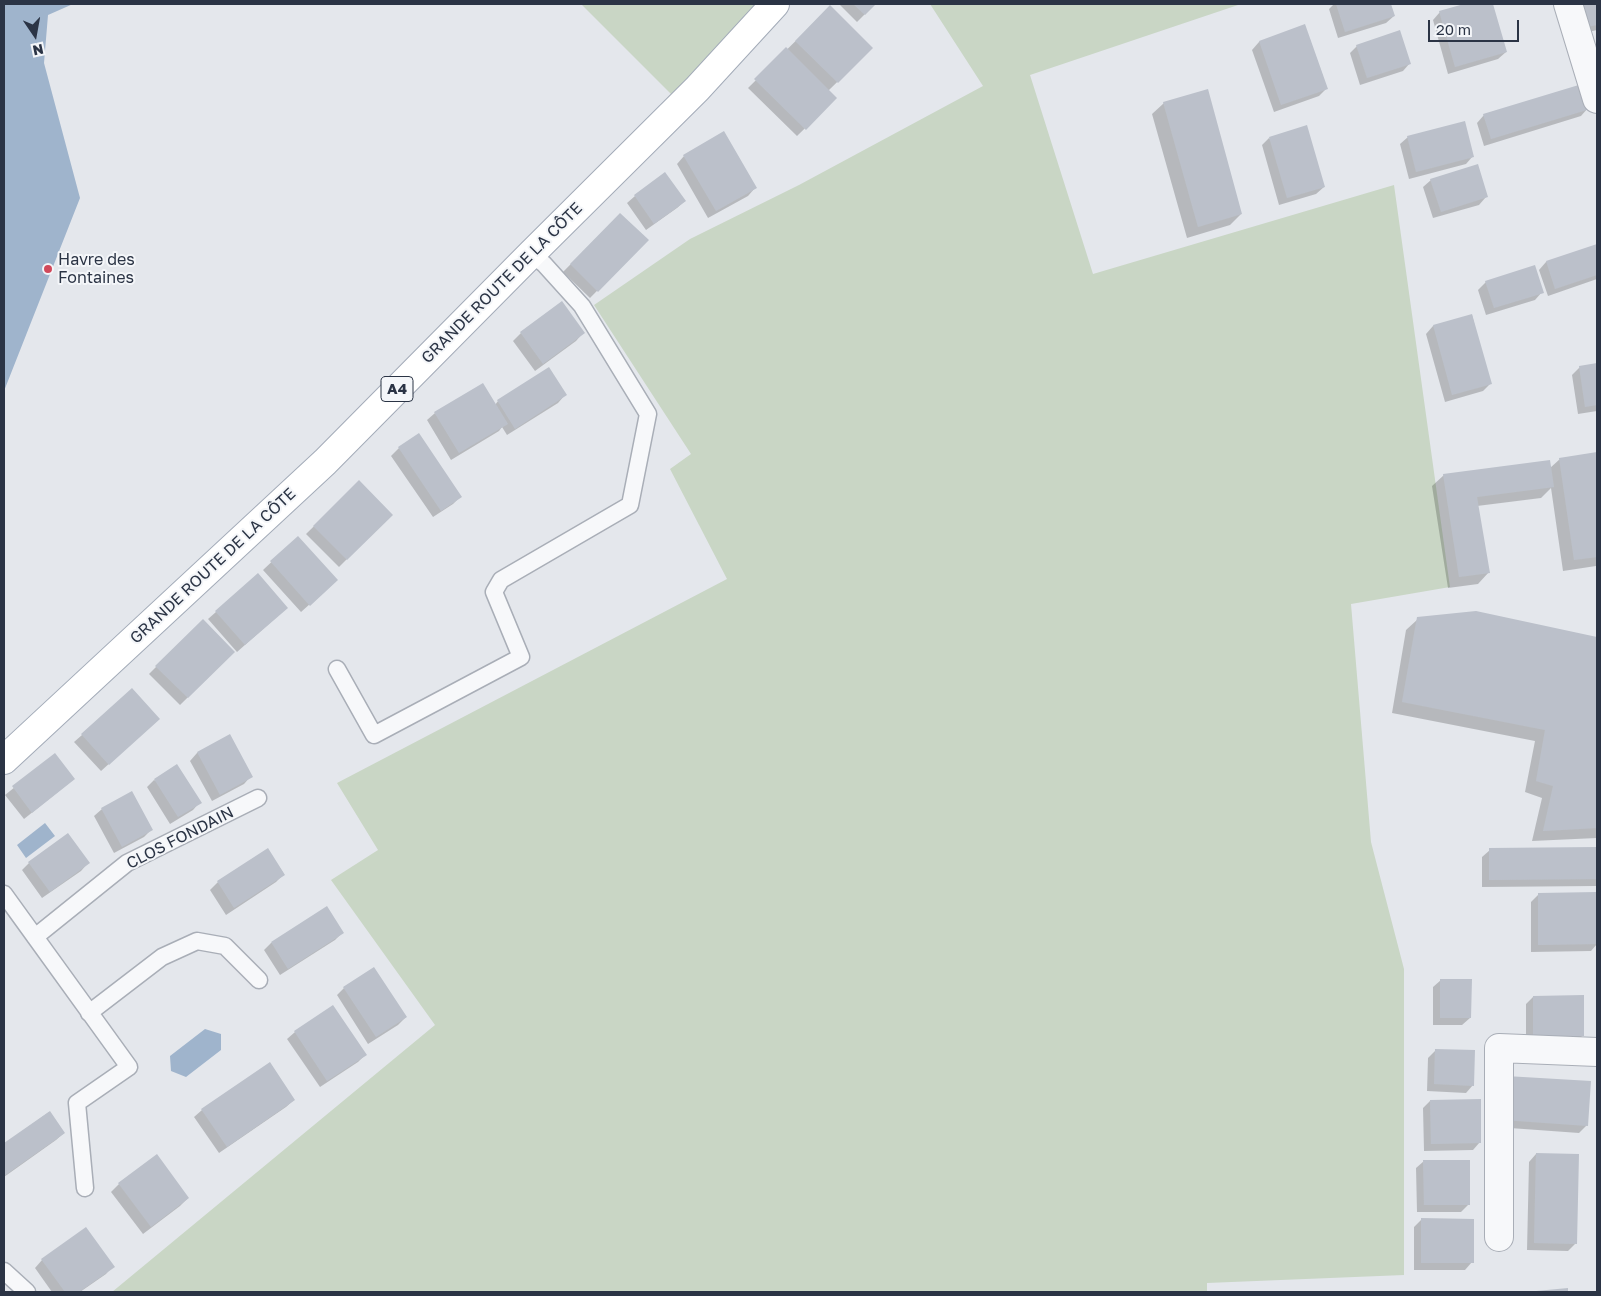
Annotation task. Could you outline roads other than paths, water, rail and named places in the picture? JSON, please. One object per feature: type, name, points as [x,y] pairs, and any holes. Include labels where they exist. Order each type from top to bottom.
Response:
[{"type":"main road","name":"GRANDE ROUTE DE LA CÔTE","points":[[4,760],[325,462],[697,89],[775,4]]},
{"type":"street","points":[[1568,4],[1597,99]]},
{"type":"street","points":[[1499,1237],[1499,1048],[1597,1052]]},
{"type":"lane","points":[[337,669],[374,735],[521,657],[494,592],[501,580],[630,505],[648,414],[582,306],[544,264],[531,254]]},
{"type":"lane","name":"CLOS FONDAIN","points":[[34,937],[127,863],[258,798]]},
{"type":"lane","points":[[4,894],[129,1067],[77,1103],[85,1188]]},
{"type":"lane","points":[[89,1013],[162,957],[197,941],[225,946],[259,980]]},
{"type":"lane","points":[[4,1271],[27,1292]]},
{"type":"water","name":"Havre des Fontaines","points":[[4,4],[73,4],[48,15],[44,63],[80,198],[4,391]]},
{"type":"water","points":[[45,823],[55,836],[26,858],[17,845]]},
{"type":"water","points":[[205,1029],[221,1034],[221,1050],[186,1077],[171,1071],[170,1056]]},
{"type":"place","name":"Havre des Fontaines","points":[[48,269]]}]
